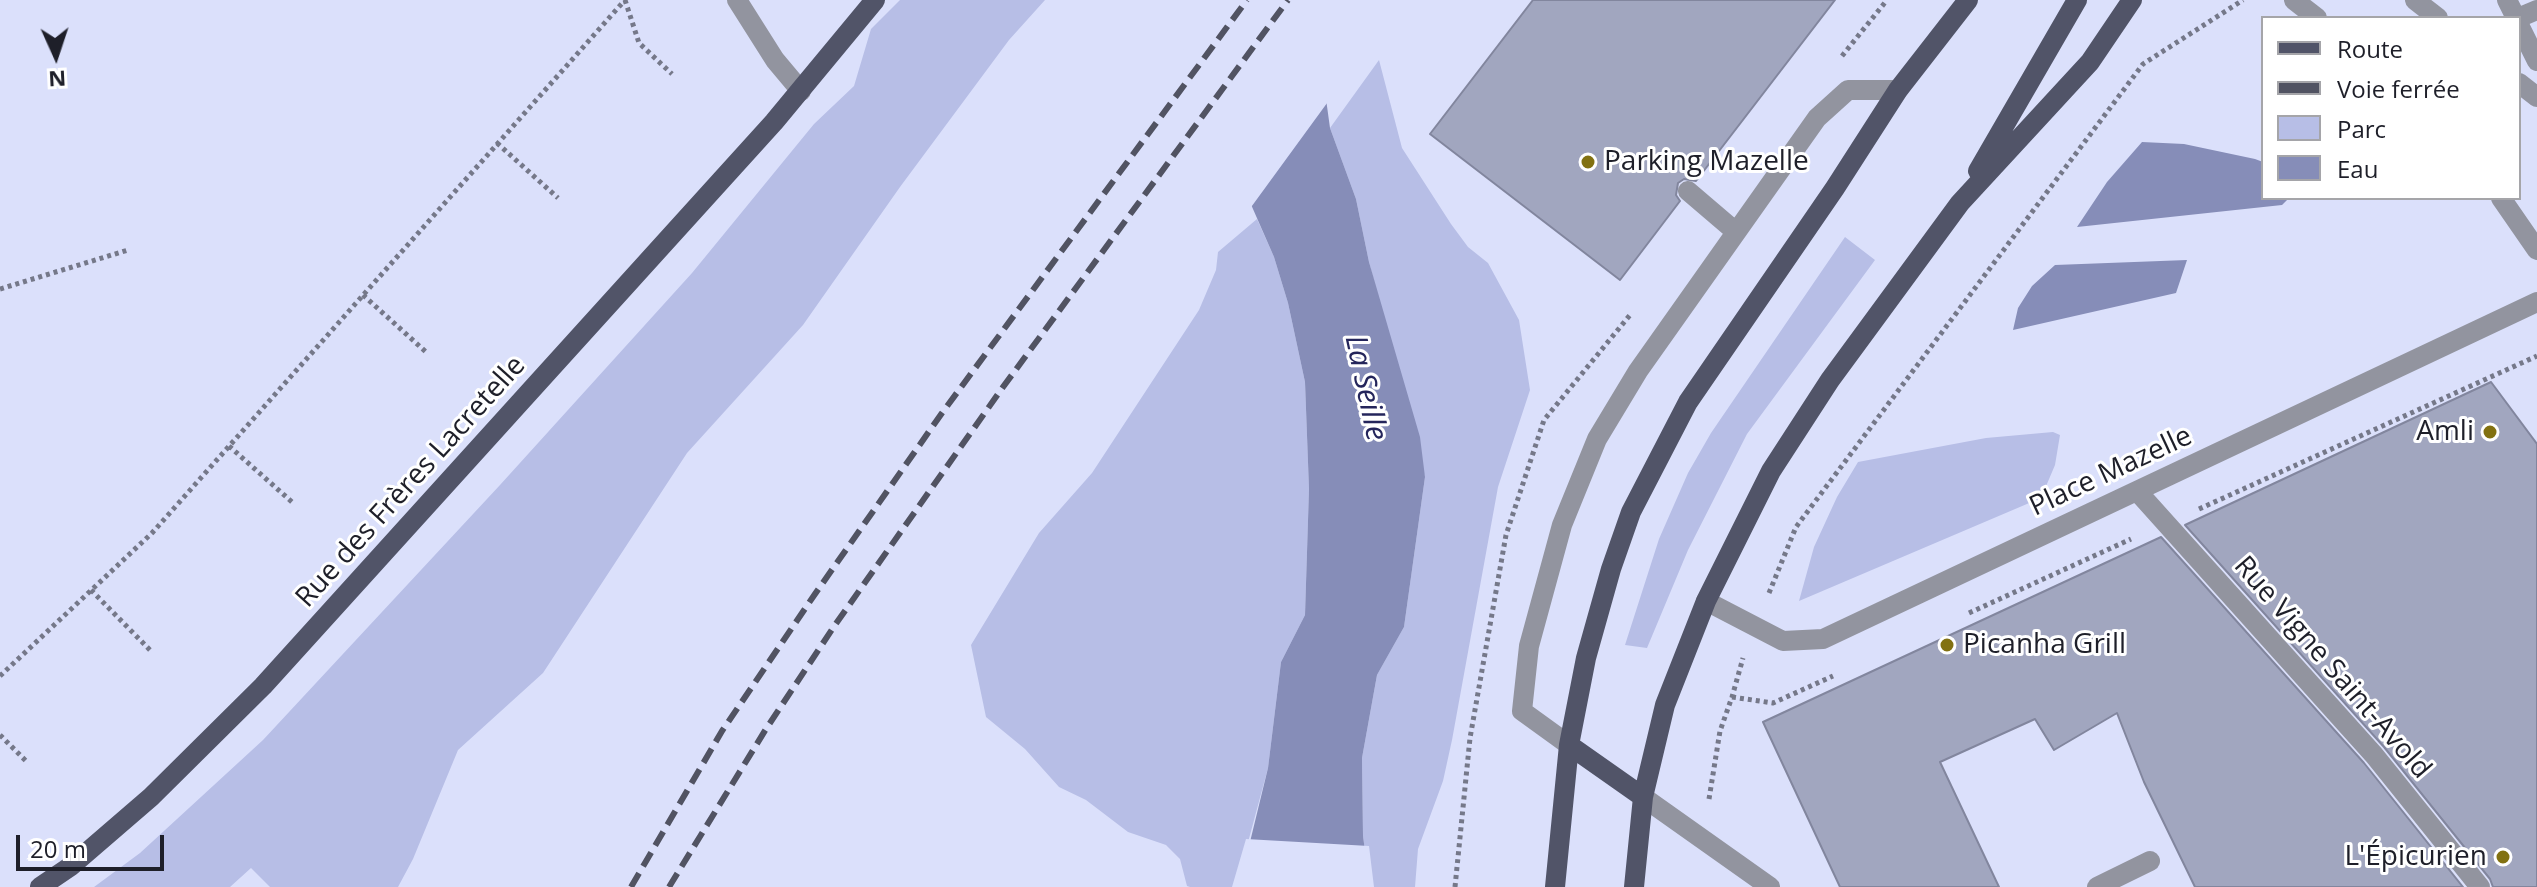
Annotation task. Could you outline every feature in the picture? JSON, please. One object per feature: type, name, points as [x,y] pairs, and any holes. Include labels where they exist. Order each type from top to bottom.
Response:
[{"type":"main road","name":"Rue des Frères Lacretelle","points":[[40,887],[71,866],[151,797],[263,686],[801,91],[875,0]]},
{"type":"main road","points":[[1555,887],[1569,745],[1586,658],[1631,512],[1688,402],[1898,90],[1968,0]]},
{"type":"main road","points":[[1634,887],[1643,797],[1665,705],[1706,601],[1771,471],[1830,380],[1960,203],[2077,0]]},
{"type":"main road","points":[[1960,203],[2090,62],[2132,0]]},
{"type":"main road","points":[[1569,745],[1643,797]]},
{"type":"street","points":[[737,0],[775,60],[801,91]]},
{"type":"street","points":[[2294,0],[2314,16]]},
{"type":"street","points":[[2415,0],[2435,16]]},
{"type":"street","points":[[2521,29],[2537,61]]},
{"type":"street","points":[[2521,85],[2537,97]]},
{"type":"street","points":[[1569,745],[1522,711],[1529,646],[1562,525],[1597,439],[1638,371],[1817,118],[1848,90],[1898,90]]},
{"type":"street","points":[[1688,191],[1736,232]]},
{"type":"street","points":[[2502,200],[2537,250]]},
{"type":"street","name":"Place Mazelle","points":[[1706,601],[1783,641],[1823,639],[2537,302]]},
{"type":"street","name":"Rue Vigne Saint-Avold","points":[[2137,491],[2374,755],[2480,887]]},
{"type":"street","points":[[1643,797],[1770,887]]},
{"type":"street","points":[[2097,887],[2150,861]]},
{"type":"path","points":[[0,676],[152,533],[625,0],[639,43],[672,74]]},
{"type":"path","points":[[1702,839],[1720,731],[1739,669],[1796,527],[2143,64],[2243,0]]},
{"type":"path","points":[[497,143],[558,198]]},
{"type":"path","points":[[0,289],[128,250]]},
{"type":"path","points":[[363,295],[426,352]]},
{"type":"path","points":[[229,446],[292,502]]},
{"type":"path","points":[[91,590],[150,650]]},
{"type":"path","points":[[0,735],[27,762]]},
{"type":"green space","points":[[900,0],[1045,0],[1009,40],[803,325],[687,453],[543,673],[458,750],[413,859],[398,887],[270,887],[251,868],[230,887],[94,887],[140,853],[263,740],[500,485],[692,273],[814,124],[854,86],[871,29]]},
{"type":"green space","points":[[1379,60],[1402,148],[1468,247],[1488,263],[1519,320],[1530,390],[1498,487],[1452,740],[1443,781],[1418,849],[1415,887],[1370,887],[1363,836],[1362,758],[1377,675],[1404,627],[1425,477],[1369,262],[1356,199],[1330,128]]},
{"type":"green space","points":[[1257,219],[1274,257],[1288,303],[1305,382],[1309,489],[1305,615],[1281,662],[1268,768],[1236,887],[1190,887],[1187,886],[1180,859],[1166,845],[1128,832],[1086,800],[1059,787],[1025,749],[986,717],[971,645],[1039,533],[1092,473],[1199,310],[1216,270],[1218,252]]},
{"type":"green space","points":[[1845,237],[1875,260],[1747,434],[1688,550],[1647,648],[1625,645],[1659,539],[1688,473],[1711,433]]},
{"type":"green space","points":[[2053,432],[2060,435],[2055,465],[2041,498],[1799,601],[1814,547],[1837,497],[1858,462],[1986,438]]},
{"type":"water","name":"La Seille","points":[[1297,31],[1322,70],[1330,128],[1356,199],[1369,262],[1420,437],[1425,477],[1404,627],[1377,675],[1362,758],[1363,836],[1370,887],[1250,842],[1268,768],[1281,662],[1305,615],[1309,489],[1305,382],[1288,303],[1274,257],[1246,193]]},
{"type":"water","points":[[2142,142],[2184,144],[2261,161],[2261,200],[2287,200],[2282,205],[2077,227],[2107,182]]},
{"type":"water","points":[[2187,260],[2176,293],[2013,330],[2018,308],[2032,286],[2055,265]]},
{"type":"pier","points":[[1164,0],[1291,0],[1304,17],[1301,30],[1325,68],[1330,99],[1249,210]]},
{"type":"pier","points":[[1246,839],[1369,846],[1374,887],[1232,887]]},
{"type":"building","name":"Parking Mazelle","points":[[1533,0],[1835,0],[1696,181],[1684,179],[1678,183],[1676,195],[1680,201],[1620,280],[1430,134]]},
{"type":"building","points":[[2491,382],[2537,444],[2537,887],[2493,887],[2490,879],[2384,747],[2185,525]]},
{"type":"building","points":[[2161,537],[2364,763],[2463,887],[2195,887],[2144,782],[2117,713],[2054,750],[2035,719],[1940,762],[1999,887],[1840,887],[1763,722]]},
{"type":"railway","points":[[631,887],[722,731],[815,594],[942,413],[1247,0]]},
{"type":"railway","points":[[669,887],[766,729],[835,625],[1003,387],[1288,0]]},
{"type":"place","name":"Parking Mazelle","points":[[1588,162]]},
{"type":"place","name":"Amli","points":[[2490,432]]},
{"type":"place","name":"Picanha Grill","points":[[1947,645]]},
{"type":"place","name":"L'Épicurien","points":[[2503,857]]}]
